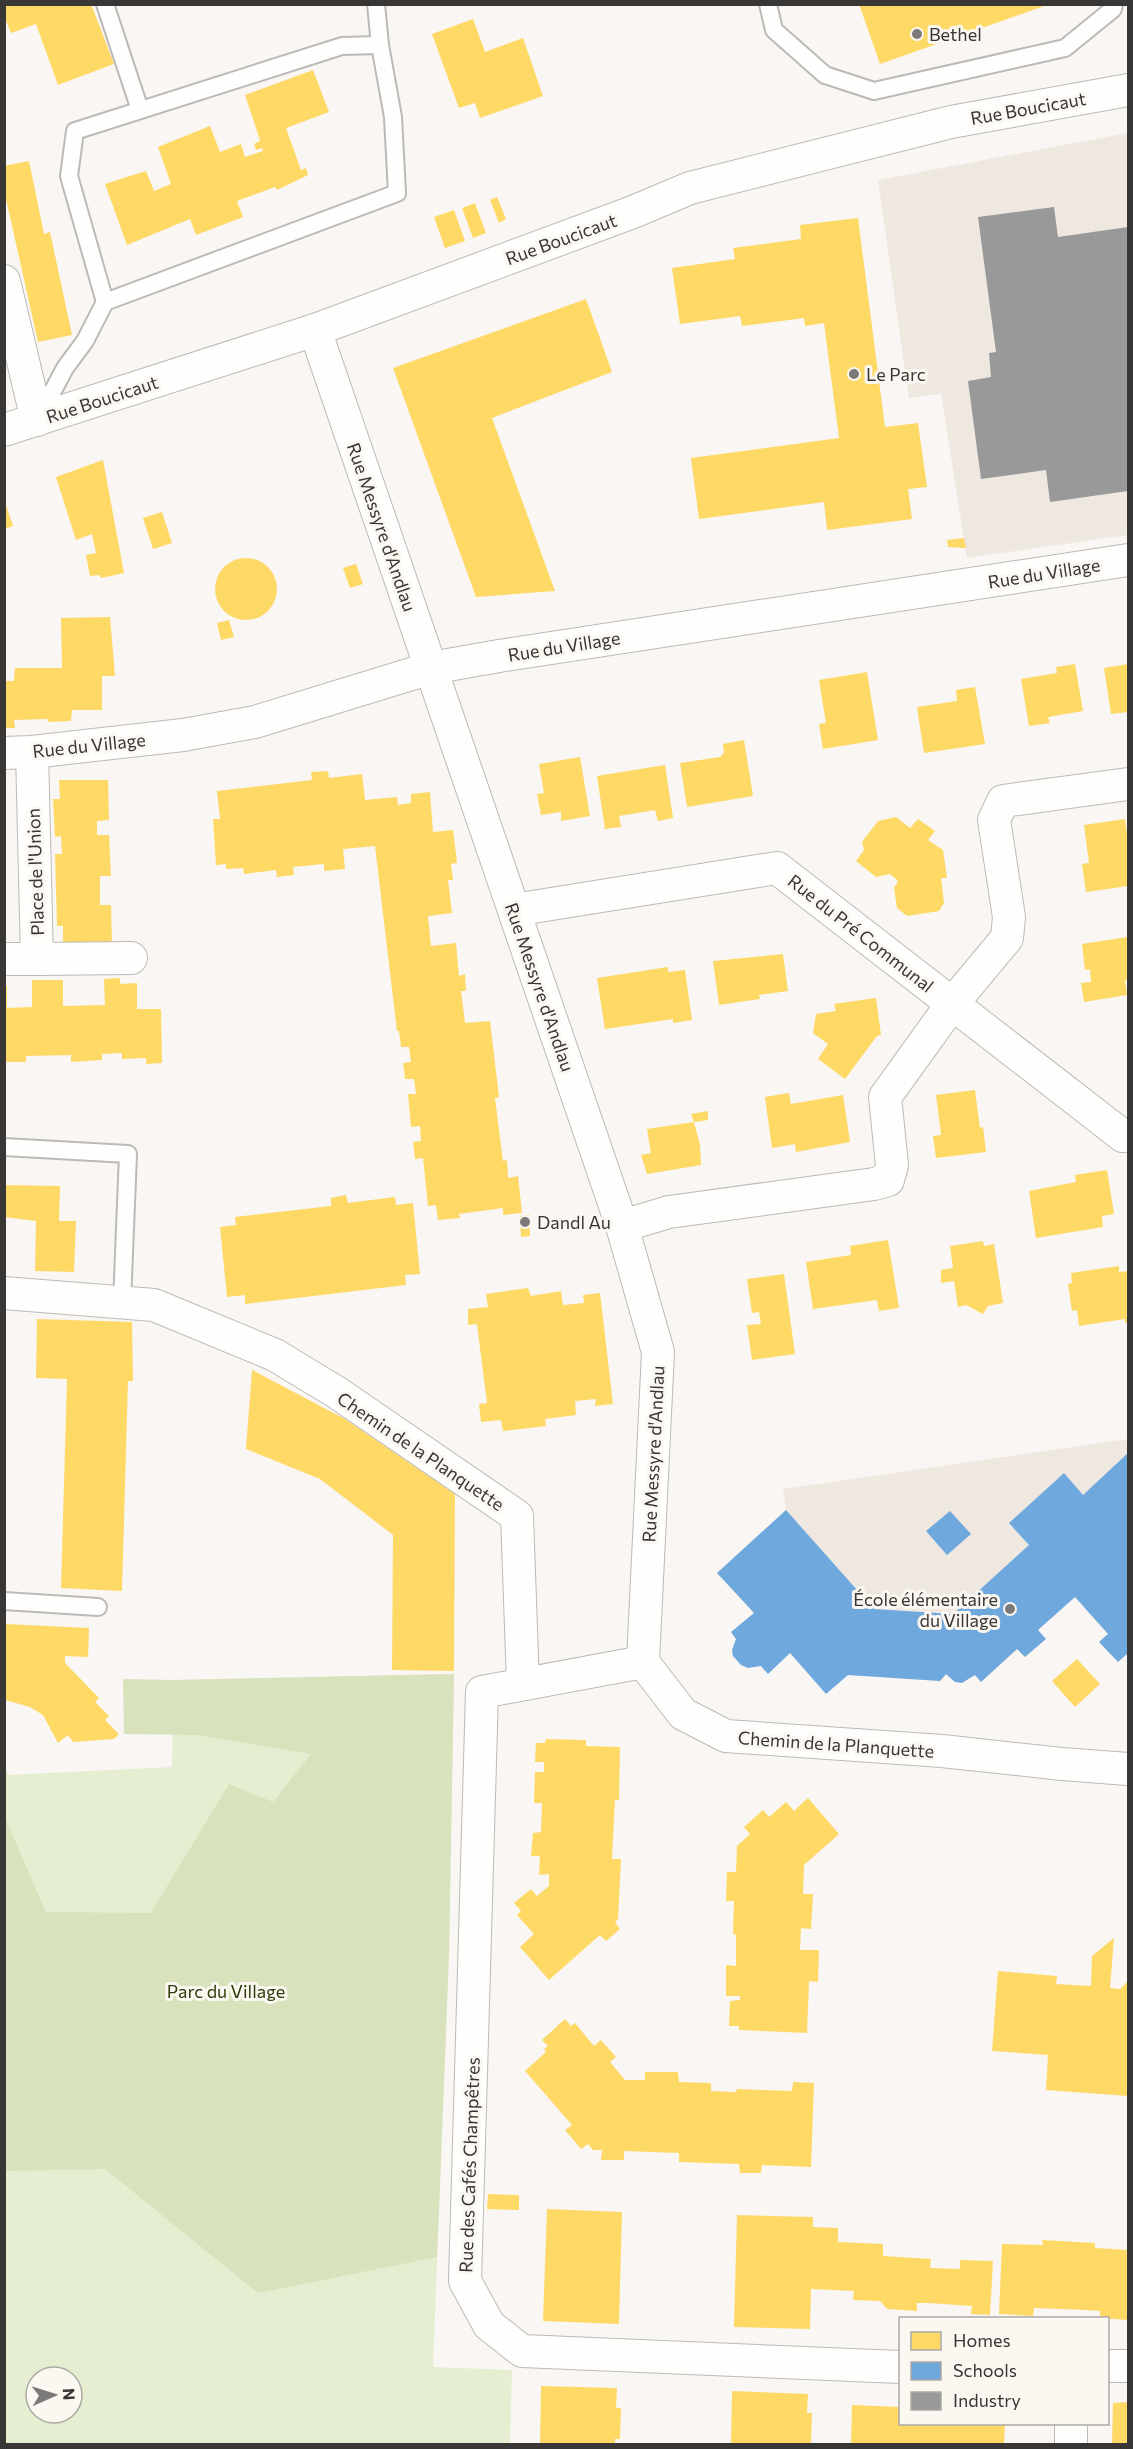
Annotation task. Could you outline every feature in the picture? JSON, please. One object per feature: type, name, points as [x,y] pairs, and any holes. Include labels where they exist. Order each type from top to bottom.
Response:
[{"type":"street","name":"Rue Boucicaut","points":[[4,430],[315,330],[633,212],[690,188],[951,122],[1128,90]]},
{"type":"street","points":[[4,281],[38,420]]},
{"type":"street","name":"Rue Messyre d'Andlau","points":[[315,330],[622,1226],[658,1352],[643,1662]]},
{"type":"street","name":"Rue du Village","points":[[18,753],[183,735],[255,722],[431,668],[499,656],[1128,560]]},
{"type":"street","name":"Place de l'Union","points":[[4,959],[37,959],[18,753]]},
{"type":"street","points":[[622,1226],[669,1212],[874,1184],[888,1180],[892,1165],[885,1097],[952,1004],[1007,938],[1009,917],[994,820],[1003,801],[1128,784]]},
{"type":"street","name":"Rue du Pré Communal","points":[[514,910],[777,868],[1123,1136],[1128,1135]]},
{"type":"street","points":[[37,959],[131,958]]},
{"type":"street","name":"Chemin de la Planquette","points":[[4,1293],[154,1305],[275,1355],[383,1424],[517,1516],[523,1684]]},
{"type":"street","points":[[523,1684],[643,1662]]},
{"type":"street","name":"Chemin de la Planquette","points":[[643,1662],[683,1714],[726,1736],[942,1751],[1128,1769]]},
{"type":"street","name":"Rue des Cafés Champêtres","points":[[523,1684],[482,1692],[465,2281],[484,2316],[489,2325],[522,2351],[899,2367]]},
{"type":"street","points":[[1109,2366],[1128,2366]]},
{"type":"street","points":[[1071,2425],[1071,2445]]},
{"type":"lane","points":[[105,4],[141,110]]},
{"type":"lane","points":[[38,420],[64,368],[85,341],[105,302],[397,193],[393,117],[380,45],[376,4]]},
{"type":"lane","points":[[768,4],[774,30],[825,75],[874,91],[1065,48],[1113,9],[1114,4]]},
{"type":"lane","points":[[105,302],[69,176],[75,131],[342,46],[380,45]]},
{"type":"lane","points":[[4,1147],[128,1154],[122,1303]]},
{"type":"lane","points":[[4,1601],[98,1607]]},
{"type":"shaded area","points":[[1128,133],[1128,535],[967,558],[941,394],[909,398],[878,180]]},
{"type":"shaded area","points":[[1128,1439],[1128,1655],[1118,1662],[1099,1642],[1108,1633],[1075,1597],[1038,1630],[1046,1639],[1025,1657],[1017,1649],[981,1682],[975,1675],[962,1683],[955,1682],[946,1675],[940,1681],[848,1675],[874,1609],[786,1510],[783,1489]]},
{"type":"green space","name":"Parc du Village","points":[[454,1674],[449,1954],[433,2367],[512,2370],[510,2444],[5,2444],[4,1767],[9,1775],[172,1767],[174,1680]]},
{"type":"green space","name":"Parc du Village","points":[[454,1674],[449,1954],[437,2257],[258,2293],[105,2169],[5,2171],[5,1818],[46,1912],[151,1913],[229,1784],[273,1802],[311,1754],[197,1735],[124,1734],[123,1679]]},
{"type":"building: Homes","points":[[4,4],[91,4],[114,64],[58,85],[36,24],[11,33],[4,16]]},
{"type":"building: Homes","name":"Bethel","points":[[859,4],[1047,4],[1047,5],[880,64]]},
{"type":"building: Homes","points":[[473,19],[485,52],[523,38],[543,96],[480,118],[475,103],[459,108],[432,34]]},
{"type":"building: Homes","points":[[313,70],[329,112],[286,128],[301,170],[306,168],[308,175],[277,190],[275,187],[237,201],[243,217],[196,235],[190,219],[127,245],[105,184],[146,171],[154,191],[171,184],[158,147],[210,126],[220,152],[241,144],[245,157],[263,151],[262,148],[256,150],[254,144],[260,141],[245,95]]},
{"type":"building: Homes","points":[[29,161],[44,234],[50,232],[72,335],[38,342],[4,190],[4,166]]},
{"type":"building: Homes","points":[[497,197],[506,219],[499,223],[490,200]]},
{"type":"building: Homes","points":[[475,203],[486,233],[473,238],[462,208]]},
{"type":"building: Homes","points":[[454,210],[465,241],[445,248],[434,217]]},
{"type":"building: Homes","name":"Le Parc","points":[[858,218],[885,427],[918,423],[927,487],[908,489],[912,519],[827,530],[824,502],[699,519],[691,458],[839,438],[824,323],[805,326],[804,318],[742,326],[740,316],[680,324],[672,268],[735,259],[733,248],[801,239],[800,225]]},
{"type":"building: Homes","points":[[586,299],[612,372],[492,418],[555,591],[476,597],[393,368]]},
{"type":"building: Homes","points":[[103,460],[124,573],[101,578],[99,575],[90,576],[86,555],[96,553],[92,534],[76,540],[56,477]]},
{"type":"building: Homes","points":[[5,502],[13,526],[5,529]]},
{"type":"building: Homes","points":[[162,512],[172,543],[153,549],[143,518]]},
{"type":"building: Homes","points":[[964,538],[966,548],[948,547],[947,540]]},
{"type":"building: Homes","points":[[246,558],[268,567],[277,589],[268,611],[246,620],[224,611],[215,589],[224,567]]},
{"type":"building: Homes","points":[[356,564],[363,584],[350,588],[343,568]]},
{"type":"building: Homes","points":[[110,617],[115,676],[102,676],[102,710],[72,710],[71,721],[14,720],[15,728],[4,728],[4,681],[14,681],[15,668],[62,668],[61,618]]},
{"type":"building: Homes","points":[[229,620],[234,637],[221,640],[217,623]]},
{"type":"building: Homes","points":[[1075,664],[1083,711],[1048,717],[1050,723],[1029,726],[1021,679],[1057,673],[1056,667]]},
{"type":"building: Homes","points":[[1128,664],[1128,712],[1111,714],[1104,668]]},
{"type":"building: Homes","points":[[867,672],[878,740],[823,749],[819,724],[826,723],[819,680]]},
{"type":"building: Homes","points":[[975,687],[985,744],[924,753],[917,707],[957,701],[956,690]]},
{"type":"building: Homes","points":[[744,740],[753,796],[687,807],[680,763],[720,757],[724,753],[723,744]]},
{"type":"building: Homes","points":[[580,757],[590,816],[561,821],[561,812],[541,815],[537,794],[544,793],[539,764]]},
{"type":"building: Homes","points":[[665,765],[673,818],[658,821],[655,810],[619,816],[621,827],[605,829],[597,776]]},
{"type":"building: Homes","points":[[328,771],[329,778],[362,774],[365,800],[397,797],[398,805],[411,803],[411,794],[430,792],[433,832],[453,830],[457,863],[451,864],[453,880],[448,880],[452,913],[428,916],[431,946],[456,943],[459,976],[465,974],[466,991],[461,991],[465,1023],[490,1021],[499,1097],[495,1098],[503,1161],[507,1160],[508,1178],[518,1176],[522,1213],[503,1215],[503,1208],[459,1214],[460,1218],[438,1220],[436,1205],[428,1206],[423,1158],[415,1159],[413,1142],[421,1141],[420,1126],[411,1127],[408,1094],[416,1094],[414,1079],[405,1079],[403,1063],[411,1062],[409,1047],[401,1047],[399,1031],[397,1031],[375,846],[343,849],[345,869],[324,871],[324,864],[293,867],[294,875],[277,877],[276,870],[244,874],[243,868],[226,869],[226,864],[216,865],[213,819],[220,819],[217,791],[312,780],[311,772]]},
{"type":"building: Homes","points":[[59,780],[108,780],[109,820],[97,821],[97,835],[109,835],[111,876],[100,876],[100,905],[111,905],[112,946],[63,947],[63,926],[57,926],[55,854],[62,854],[61,836],[55,837],[53,799],[60,799]]},
{"type":"building: Homes","points":[[896,817],[910,828],[918,819],[935,831],[928,840],[943,850],[947,878],[941,878],[944,903],[939,911],[907,916],[897,908],[894,888],[898,881],[890,874],[876,877],[856,861],[864,850],[862,842],[878,821]]},
{"type":"building: Homes","points":[[1125,819],[1128,841],[1128,886],[1086,892],[1082,864],[1089,863],[1084,825]]},
{"type":"building: Homes","points":[[1128,937],[1128,979],[1125,980],[1127,995],[1084,1002],[1081,983],[1091,982],[1090,969],[1085,970],[1082,944]]},
{"type":"building: Homes","points":[[783,954],[788,991],[759,995],[760,999],[719,1005],[713,961]]},
{"type":"building: Homes","points":[[668,967],[668,972],[685,970],[692,1020],[673,1023],[673,1019],[605,1029],[597,978]]},
{"type":"building: Homes","points":[[120,978],[120,984],[137,983],[137,1009],[161,1009],[162,1063],[146,1064],[146,1058],[122,1059],[122,1053],[102,1054],[102,1060],[71,1062],[71,1055],[26,1056],[26,1062],[4,1062],[4,986],[7,986],[7,1008],[32,1007],[32,980],[63,980],[63,1006],[105,1005],[104,979]]},
{"type":"building: Homes","points":[[876,998],[881,1035],[877,1036],[845,1079],[818,1059],[828,1044],[813,1033],[816,1014],[836,1011],[834,1004]]},
{"type":"building: Homes","points":[[975,1090],[986,1152],[936,1158],[933,1136],[941,1135],[936,1095]]},
{"type":"building: Homes","points":[[789,1093],[791,1104],[843,1095],[850,1142],[796,1152],[795,1144],[772,1148],[765,1097]]},
{"type":"building: Homes","points":[[708,1111],[708,1120],[694,1122],[691,1114]]},
{"type":"building: Homes","points":[[694,1122],[700,1145],[701,1165],[647,1174],[641,1155],[651,1153],[647,1129]]},
{"type":"building: Homes","points":[[1107,1170],[1114,1214],[1102,1216],[1103,1227],[1036,1238],[1029,1191],[1076,1182],[1075,1175]]},
{"type":"building: Homes","points":[[4,1185],[60,1186],[59,1221],[76,1221],[74,1272],[35,1271],[36,1221],[4,1217]]},
{"type":"building: Homes","points":[[346,1195],[348,1203],[395,1197],[396,1205],[413,1203],[420,1274],[405,1275],[406,1285],[245,1304],[245,1295],[227,1297],[220,1227],[236,1225],[235,1217],[331,1206],[331,1198]]},
{"type":"building: Homes","name":"Dandl Au","points":[[529,1215],[530,1236],[521,1237],[520,1216]]},
{"type":"building: Homes","points":[[888,1240],[899,1308],[879,1311],[877,1300],[813,1309],[806,1262],[851,1255],[850,1246]]},
{"type":"building: Homes","points":[[983,1241],[984,1246],[994,1244],[1003,1303],[988,1306],[983,1314],[966,1305],[958,1307],[954,1281],[941,1283],[941,1270],[953,1268],[950,1246]]},
{"type":"building: Homes","points":[[1119,1266],[1119,1272],[1128,1271],[1128,1323],[1125,1323],[1125,1319],[1079,1326],[1077,1310],[1072,1311],[1068,1284],[1072,1283],[1071,1273]]},
{"type":"building: Homes","points":[[784,1274],[795,1354],[752,1360],[747,1325],[761,1324],[759,1312],[752,1313],[747,1279]]},
{"type":"building: Homes","points":[[528,1288],[531,1296],[561,1291],[563,1305],[584,1303],[583,1295],[600,1293],[613,1404],[595,1406],[596,1399],[575,1401],[576,1415],[545,1419],[546,1426],[503,1431],[501,1420],[481,1422],[479,1404],[487,1403],[477,1324],[468,1325],[468,1309],[488,1307],[486,1294]]},
{"type":"building: Homes","points":[[37,1319],[132,1322],[133,1381],[128,1381],[122,1591],[61,1588],[67,1379],[36,1378]]},
{"type":"building: Homes","points":[[252,1370],[345,1419],[455,1494],[454,1671],[392,1670],[393,1535],[320,1479],[246,1449]]},
{"type":"building: Homes","points":[[5,1624],[89,1628],[88,1657],[65,1656],[65,1663],[99,1698],[95,1702],[109,1716],[105,1720],[119,1734],[114,1739],[73,1742],[68,1735],[58,1743],[43,1715],[30,1707],[5,1700]]},
{"type":"building: Homes","points":[[1077,1659],[1100,1684],[1075,1707],[1052,1681]]},
{"type":"building: Homes","points":[[546,1739],[586,1740],[586,1746],[620,1747],[619,1800],[615,1800],[612,1859],[621,1859],[618,1919],[615,1922],[620,1929],[606,1941],[600,1935],[549,1980],[520,1947],[534,1934],[517,1915],[521,1911],[514,1903],[531,1889],[537,1896],[549,1886],[549,1874],[539,1875],[540,1856],[531,1856],[533,1833],[541,1832],[542,1803],[534,1803],[535,1772],[544,1772],[544,1762],[535,1762],[536,1743],[545,1743]]},
{"type":"building: Homes","points":[[808,1798],[839,1834],[804,1865],[803,1894],[813,1894],[811,1929],[801,1928],[800,1950],[819,1950],[818,1982],[809,1981],[807,2033],[739,2030],[739,2026],[729,2026],[730,2001],[740,2000],[740,1996],[726,1996],[726,1965],[736,1966],[736,1935],[733,1934],[734,1901],[726,1901],[727,1872],[736,1872],[737,1846],[750,1834],[744,1827],[763,1810],[769,1817],[786,1802],[794,1811]]},
{"type":"building: Homes","points":[[1114,1938],[1110,1988],[1120,1989],[1128,1981],[1128,2096],[1046,2090],[1048,2055],[992,2051],[998,1971],[1057,1976],[1056,1984],[1091,1986],[1092,1956]]},
{"type":"building: Homes","points":[[565,2019],[571,2026],[575,2023],[594,2046],[601,2040],[616,2057],[610,2062],[625,2080],[645,2080],[645,2072],[678,2072],[679,2082],[711,2083],[711,2091],[736,2092],[737,2089],[792,2091],[793,2082],[814,2083],[811,2167],[762,2165],[761,2173],[740,2173],[739,2164],[679,2162],[679,2153],[624,2151],[624,2160],[601,2160],[602,2150],[593,2150],[588,2144],[581,2149],[565,2130],[572,2125],[525,2071],[546,2052],[544,2049],[548,2046],[542,2040]]},
{"type":"building: Homes","points":[[488,2194],[519,2195],[519,2210],[487,2209]]},
{"type":"building: Homes","points":[[547,2209],[622,2212],[619,2324],[543,2321]]},
{"type":"building: Homes","points":[[737,2215],[813,2217],[813,2227],[838,2228],[838,2242],[883,2244],[883,2256],[931,2259],[930,2268],[960,2269],[960,2260],[993,2261],[990,2315],[971,2314],[972,2306],[929,2303],[917,2303],[917,2311],[887,2309],[880,2301],[853,2300],[854,2291],[811,2289],[810,2329],[734,2327]]},
{"type":"building: Homes","points":[[1042,2240],[1095,2243],[1095,2248],[1128,2250],[1128,2320],[1100,2317],[1100,2311],[1085,2310],[1034,2308],[1033,2316],[999,2314],[1002,2244],[1043,2245]]},
{"type":"building: Homes","points":[[541,2386],[617,2388],[616,2408],[621,2408],[620,2439],[615,2439],[615,2444],[540,2444]]},
{"type":"building: Homes","points":[[732,2391],[808,2394],[807,2413],[812,2413],[811,2444],[731,2444]]},
{"type":"building: Homes","points":[[1128,2402],[1128,2444],[1112,2444],[1113,2403]]},
{"type":"building: Homes","points":[[852,2405],[899,2407],[899,2425],[1005,2425],[1004,2444],[851,2444]]},
{"type":"building: Schools","points":[[1128,1453],[1128,1655],[1118,1662],[1099,1642],[1108,1634],[1075,1597],[1038,1630],[1046,1639],[1025,1657],[1017,1649],[981,1682],[975,1675],[962,1683],[955,1682],[946,1674],[940,1681],[848,1675],[826,1694],[790,1653],[768,1674],[761,1666],[748,1668],[741,1665],[733,1656],[732,1650],[736,1639],[731,1632],[754,1613],[717,1573],[786,1510],[874,1609],[953,1614],[1029,1545],[1009,1523],[1064,1473],[1083,1495]]},
{"type":"building: Schools","points":[[950,1511],[971,1534],[947,1555],[926,1531]]},
{"type":"building: Industry","points":[[1054,207],[1058,237],[1128,227],[1128,491],[1050,502],[1046,470],[981,479],[968,381],[991,377],[989,353],[996,352],[978,217]]},
{"type":"place","name":"Bethel","points":[[917,34]]},
{"type":"place","name":"Le Parc","points":[[854,374]]},
{"type":"place","name":"Dandl Au","points":[[525,1222]]},
{"type":"place","name":"École élémentaire du Village","points":[[1010,1609]]}]
